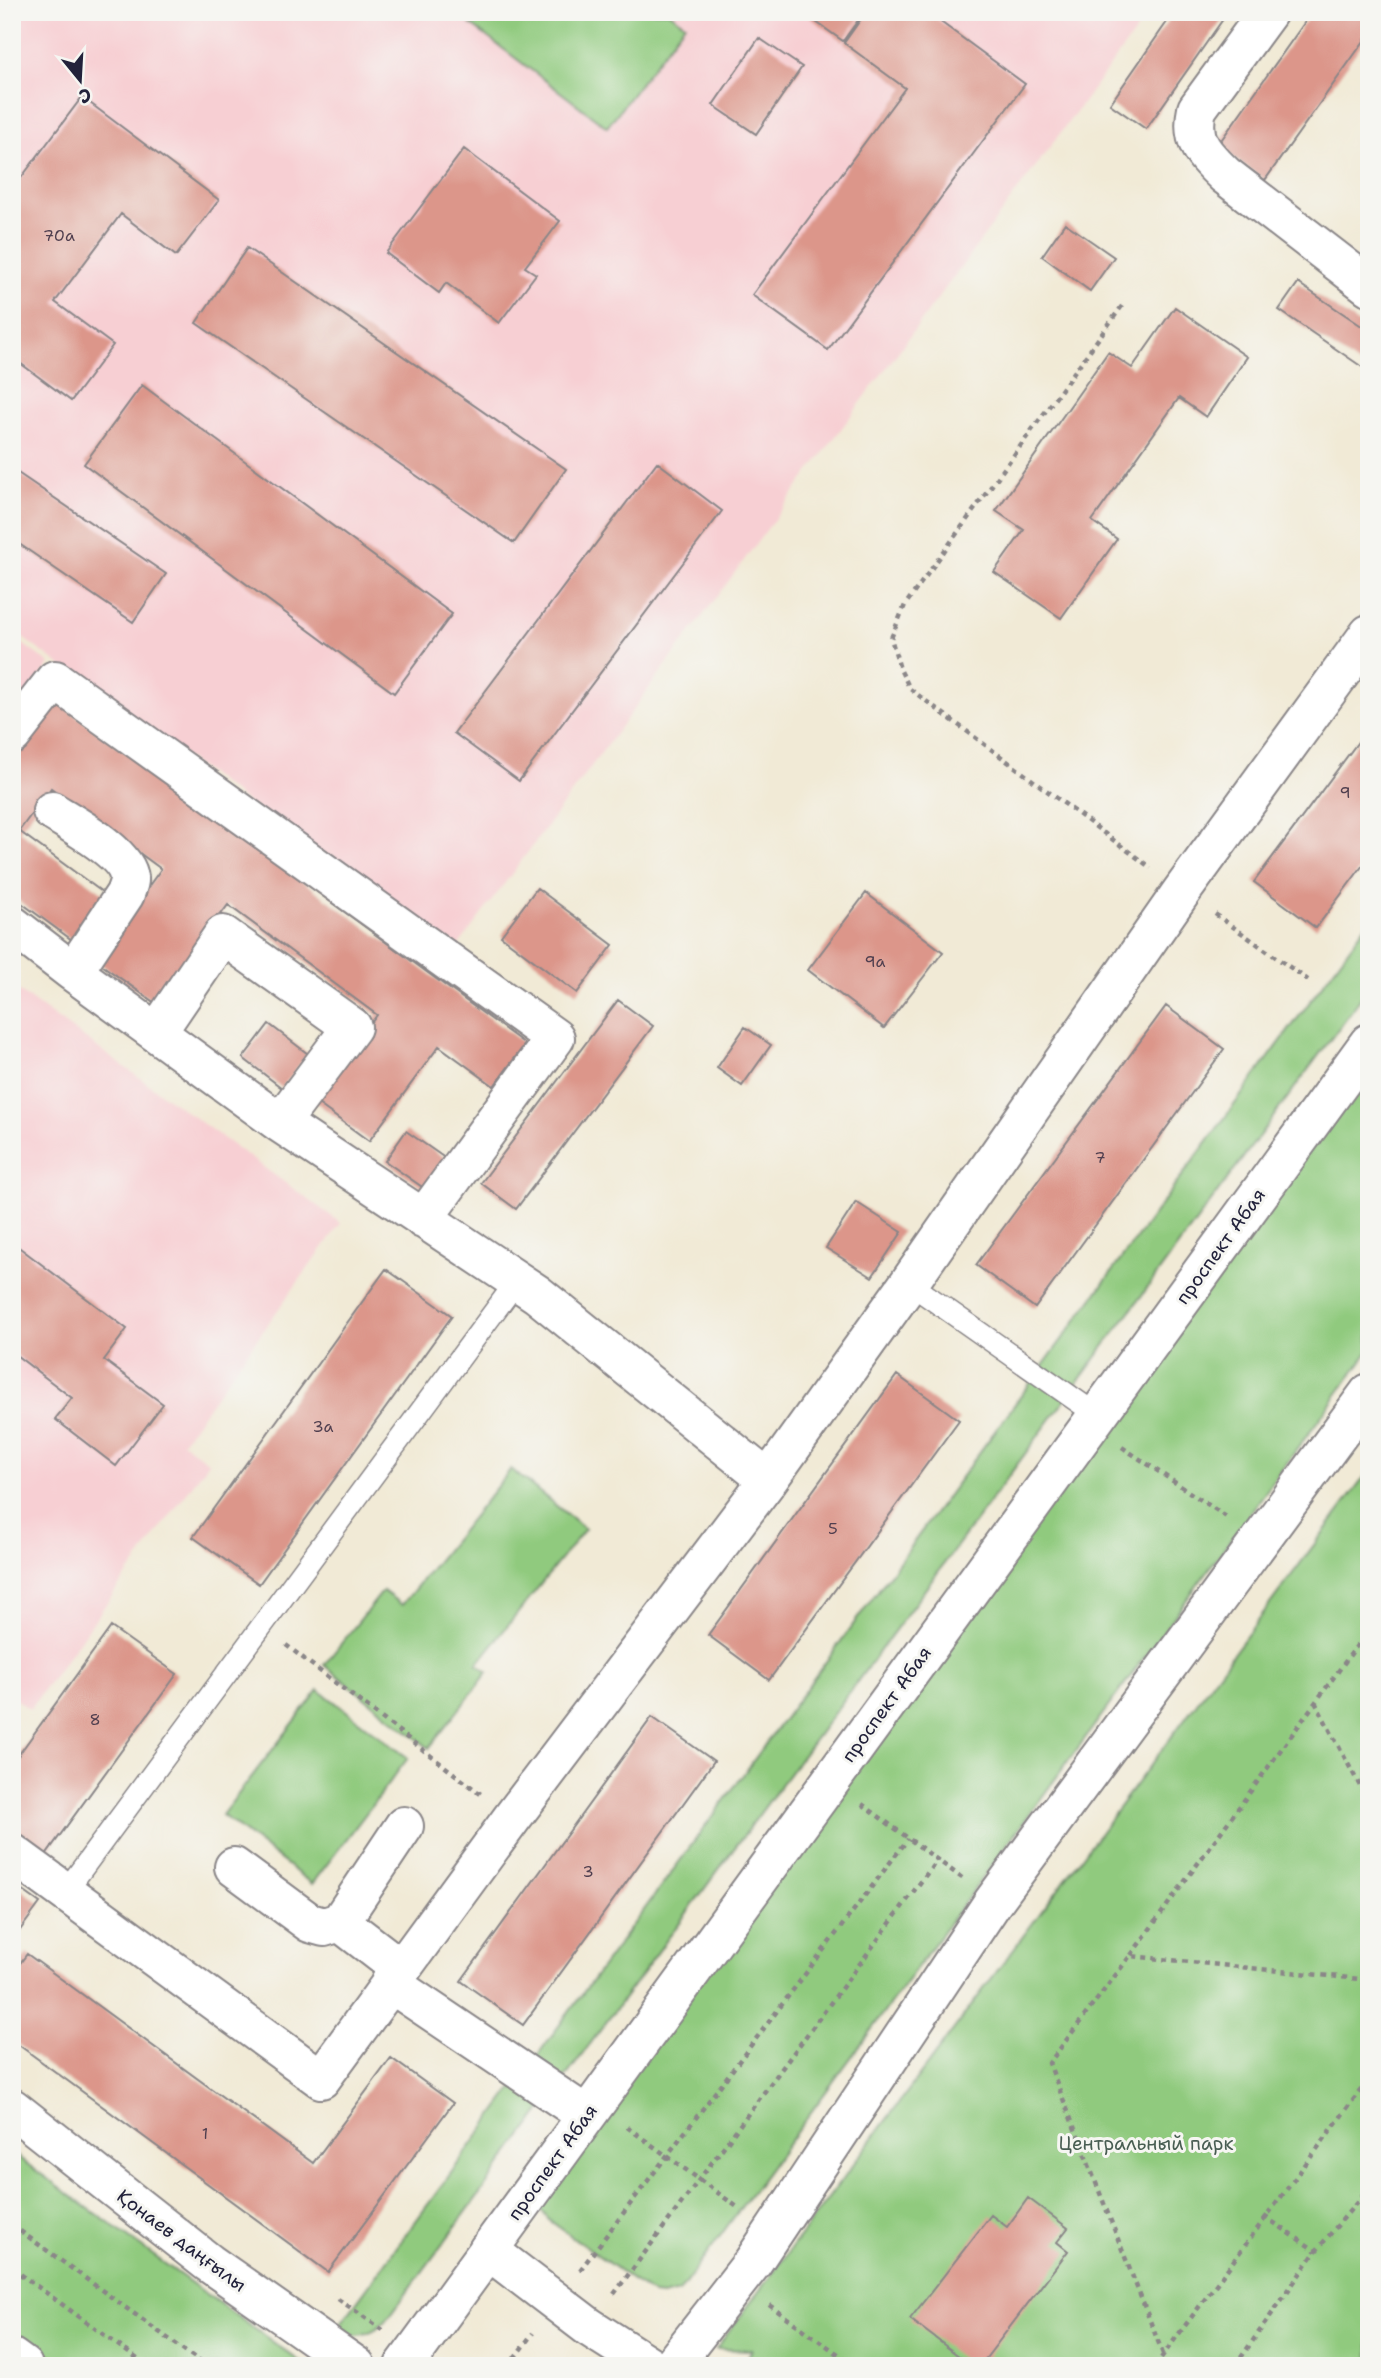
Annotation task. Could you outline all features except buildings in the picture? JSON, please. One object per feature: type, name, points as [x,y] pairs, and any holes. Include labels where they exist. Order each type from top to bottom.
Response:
[{"type":"street","points":[[1268,12],[1197,109],[1194,124],[1197,141],[1206,157],[1225,175],[1369,286]]},
{"type":"street","points":[[12,1853],[321,2078],[512,1818],[768,1480],[1182,891],[1369,634]]},
{"type":"street","points":[[12,735],[55,680],[555,1038],[423,1219]]},
{"type":"street","points":[[52,811],[113,852],[125,867],[130,879],[125,894],[73,972]]},
{"type":"street","points":[[12,925],[280,1123],[537,1294],[768,1480]]},
{"type":"street","points":[[156,1032],[223,935],[352,1027],[280,1123]]},
{"type":"street","name":"проспект Абая","points":[[404,2366],[1369,1042]]},
{"type":"street","points":[[672,2366],[753,2262],[993,1902],[1369,1393]]},
{"type":"street","points":[[234,1867],[310,1923],[324,1927],[340,1922],[404,1826]]},
{"type":"street","points":[[340,1922],[396,1976],[590,2110]]},
{"type":"street","name":"Қонаев даңғылы","points":[[12,2108],[209,2263],[356,2366]]},
{"type":"street","points":[[488,2250],[589,2327],[650,2366]]},
{"type":"street","points":[[12,2358],[23,2366]]},
{"type":"lane","points":[[65,1892],[517,1281]]},
{"type":"lane","points":[[909,1283],[1093,1420]]},
{"type":"path","points":[[1122,306],[905,604],[891,638],[900,669],[910,689],[1182,891],[1308,980]]},
{"type":"path","points":[[1093,1420],[1261,1539]]},
{"type":"path","points":[[1163,2354],[1049,2063],[1369,1629]]},
{"type":"path","points":[[280,1640],[512,1818]]},
{"type":"path","points":[[1315,1702],[1369,1803]]},
{"type":"path","points":[[830,1780],[993,1902]]},
{"type":"path","points":[[508,2366],[908,1839]]},
{"type":"path","points":[[589,2327],[937,1860]]},
{"type":"path","points":[[1130,1956],[1369,1980]]},
{"type":"path","points":[[1154,2366],[1369,2079]]},
{"type":"path","points":[[590,2110],[667,2156],[740,2209]]},
{"type":"path","points":[[1235,2366],[1317,2251],[1369,2188]]},
{"type":"path","points":[[1264,2216],[1317,2251]]},
{"type":"path","points":[[12,2225],[206,2366]]},
{"type":"path","points":[[12,2268],[147,2366]]},
{"type":"path","points":[[762,2300],[855,2366]]},
{"type":"shaded area","points":[[12,12],[1150,12],[453,953],[12,630]]},
{"type":"shaded area","points":[[12,636],[50,664],[12,715]]},
{"type":"shaded area","points":[[12,986],[341,1223],[182,1442],[209,1462],[30,1709],[12,1697]]},
{"type":"green space","points":[[479,12],[669,12],[685,24],[607,127],[470,24]]},
{"type":"green space","points":[[1369,921],[1369,987],[386,2321],[361,2335],[333,2334]]},
{"type":"green space","points":[[1369,1044],[1369,1351],[679,2292],[653,2295],[549,2220],[535,2202]]},
{"type":"green space","points":[[511,1469],[585,1529],[477,1664],[488,1672],[429,1748],[324,1665],[383,1591],[402,1605]]},
{"type":"green space","name":"Центральный парк","points":[[1369,1471],[1369,2366],[742,2366],[752,2350],[716,2349]]},
{"type":"green space","points":[[319,1690],[408,1758],[312,1884],[222,1815]]},
{"type":"green space","points":[[12,2153],[306,2366],[56,2366],[12,2333]]}]
